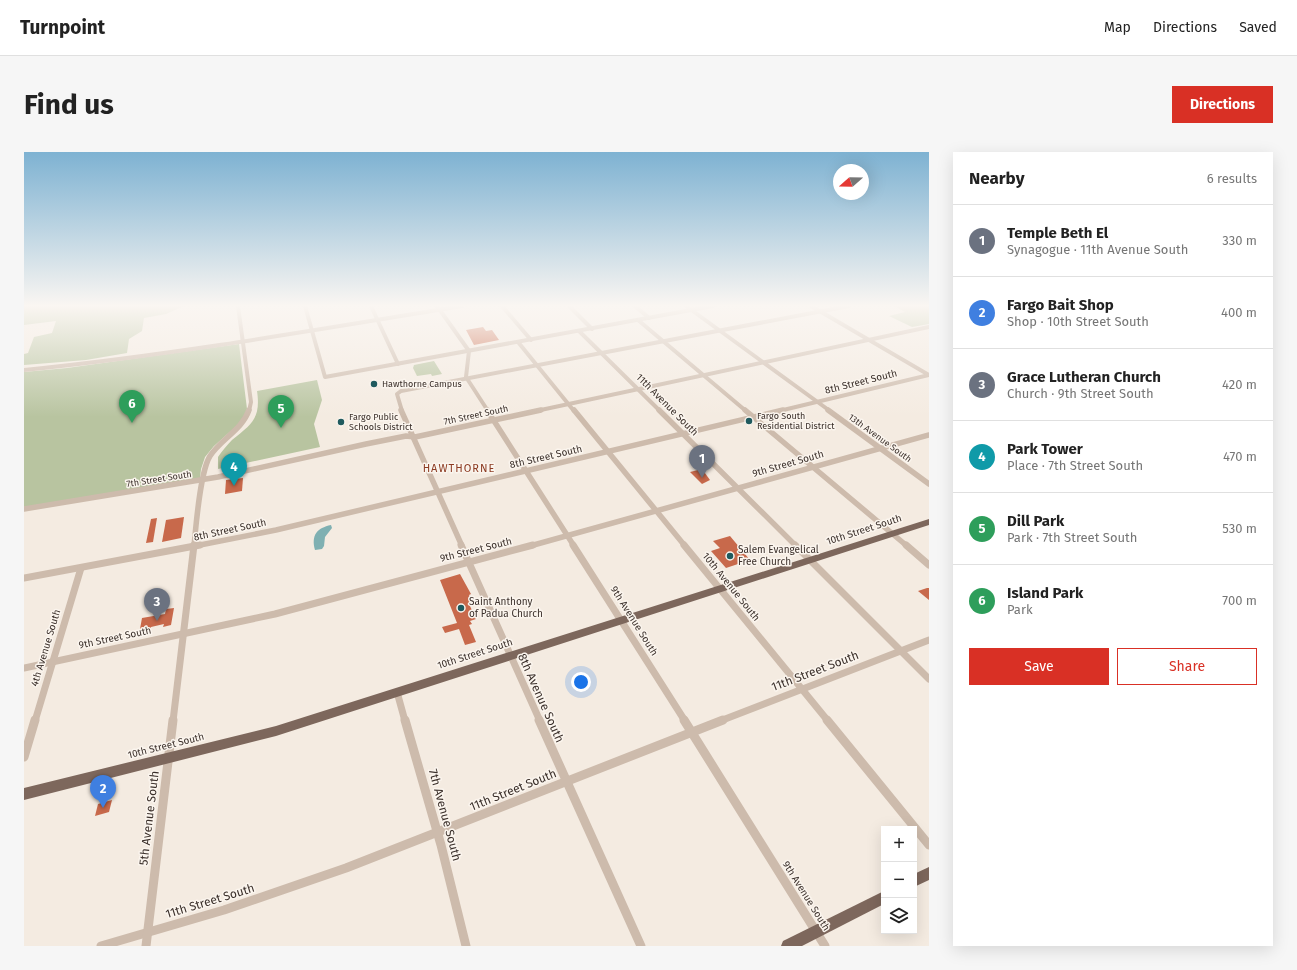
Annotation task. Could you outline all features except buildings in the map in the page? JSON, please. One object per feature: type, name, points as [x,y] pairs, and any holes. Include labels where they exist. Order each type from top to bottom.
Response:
[{"type":"main road","name":"10th Street South","points":[[24,794],[276,731],[929,522]]},
{"type":"main road","points":[[917,879],[929,873]]},
{"type":"main road","points":[[788,946],[882,898]]},
{"type":"street","points":[[24,370],[227,343]]},
{"type":"street","name":"5th Avenue South","points":[[146,946],[183,634],[205,465],[209,457],[225,439],[237,430],[250,413],[251,402],[242,343]]},
{"type":"street","points":[[315,343],[325,377],[512,343]]},
{"type":"street","points":[[388,343],[398,364]]},
{"type":"street","points":[[462,343],[468,351],[466,378],[652,343]]},
{"type":"street","name":"10th Avenue South","points":[[519,343],[929,845]]},
{"type":"street","name":"11th Avenue South","points":[[591,343],[684,434],[929,680]]},
{"type":"street","points":[[664,343],[929,566]]},
{"type":"street","name":"13th Avenue South","points":[[736,343],[929,484]]},
{"type":"street","name":"7th Street South","points":[[24,509],[204,479],[406,436],[415,437],[856,343]]},
{"type":"street","points":[[875,343],[929,375]]},
{"type":"street","name":"8th Street South","points":[[24,578],[276,530],[929,375]]},
{"type":"street","name":"8th Avenue South","points":[[466,378],[398,392],[396,395],[510,656],[641,946]]},
{"type":"street","name":"9th Avenue South","points":[[466,378],[622,620],[825,946]]},
{"type":"street","name":"9th Street South","points":[[24,668],[274,614],[656,512],[929,435]]},
{"type":"street","name":"4th Avenue South","points":[[24,757],[81,568]]},
{"type":"street","name":"11th Street South","points":[[101,946],[232,908],[346,868],[691,733],[801,688],[929,640]]},
{"type":"street","name":"7th Avenue South","points":[[398,692],[438,833],[466,946]]},
{"type":"green space","points":[[32,343],[128,343],[127,353],[86,360],[24,365],[24,354],[28,353]]},
{"type":"green space","points":[[239,344],[247,409],[243,420],[214,446],[205,457],[200,478],[24,507],[24,372],[67,368]]},
{"type":"green space","points":[[434,361],[442,374],[417,376],[413,368],[414,365]]},
{"type":"green space","points":[[317,380],[322,400],[314,424],[320,447],[218,469],[218,457],[230,442],[254,420],[258,408],[257,391]]},
{"type":"water","points":[[331,525],[332,528],[325,537],[324,546],[322,549],[315,550],[314,540],[316,533],[322,528]]},
{"type":"place","name":"Hawthorne Campus","points":[[374,384]]},
{"type":"place","name":"Fargo South Residential District","points":[[749,421]]},
{"type":"place","name":"Fargo Public Schools District","points":[[341,422]]},
{"type":"place","name":"Island Park","points":[[132,423]]},
{"type":"place","name":"Dill Park","points":[[281,428]]},
{"type":"place","name":"Temple Beth El","points":[[702,478]]},
{"type":"place","name":"Park Tower","points":[[234,486]]},
{"type":"place","name":"Salem Evangelical Free Church","points":[[730,556]]},
{"type":"place","name":"Saint Anthony of Padua Church","points":[[461,608]]},
{"type":"place","name":"Grace Lutheran Church","points":[[157,621]]},
{"type":"place","name":"Fargo Bait Shop","points":[[103,808]]},
{"type":"district","name":"HAWTHORNE","points":[[459,468]]}]
